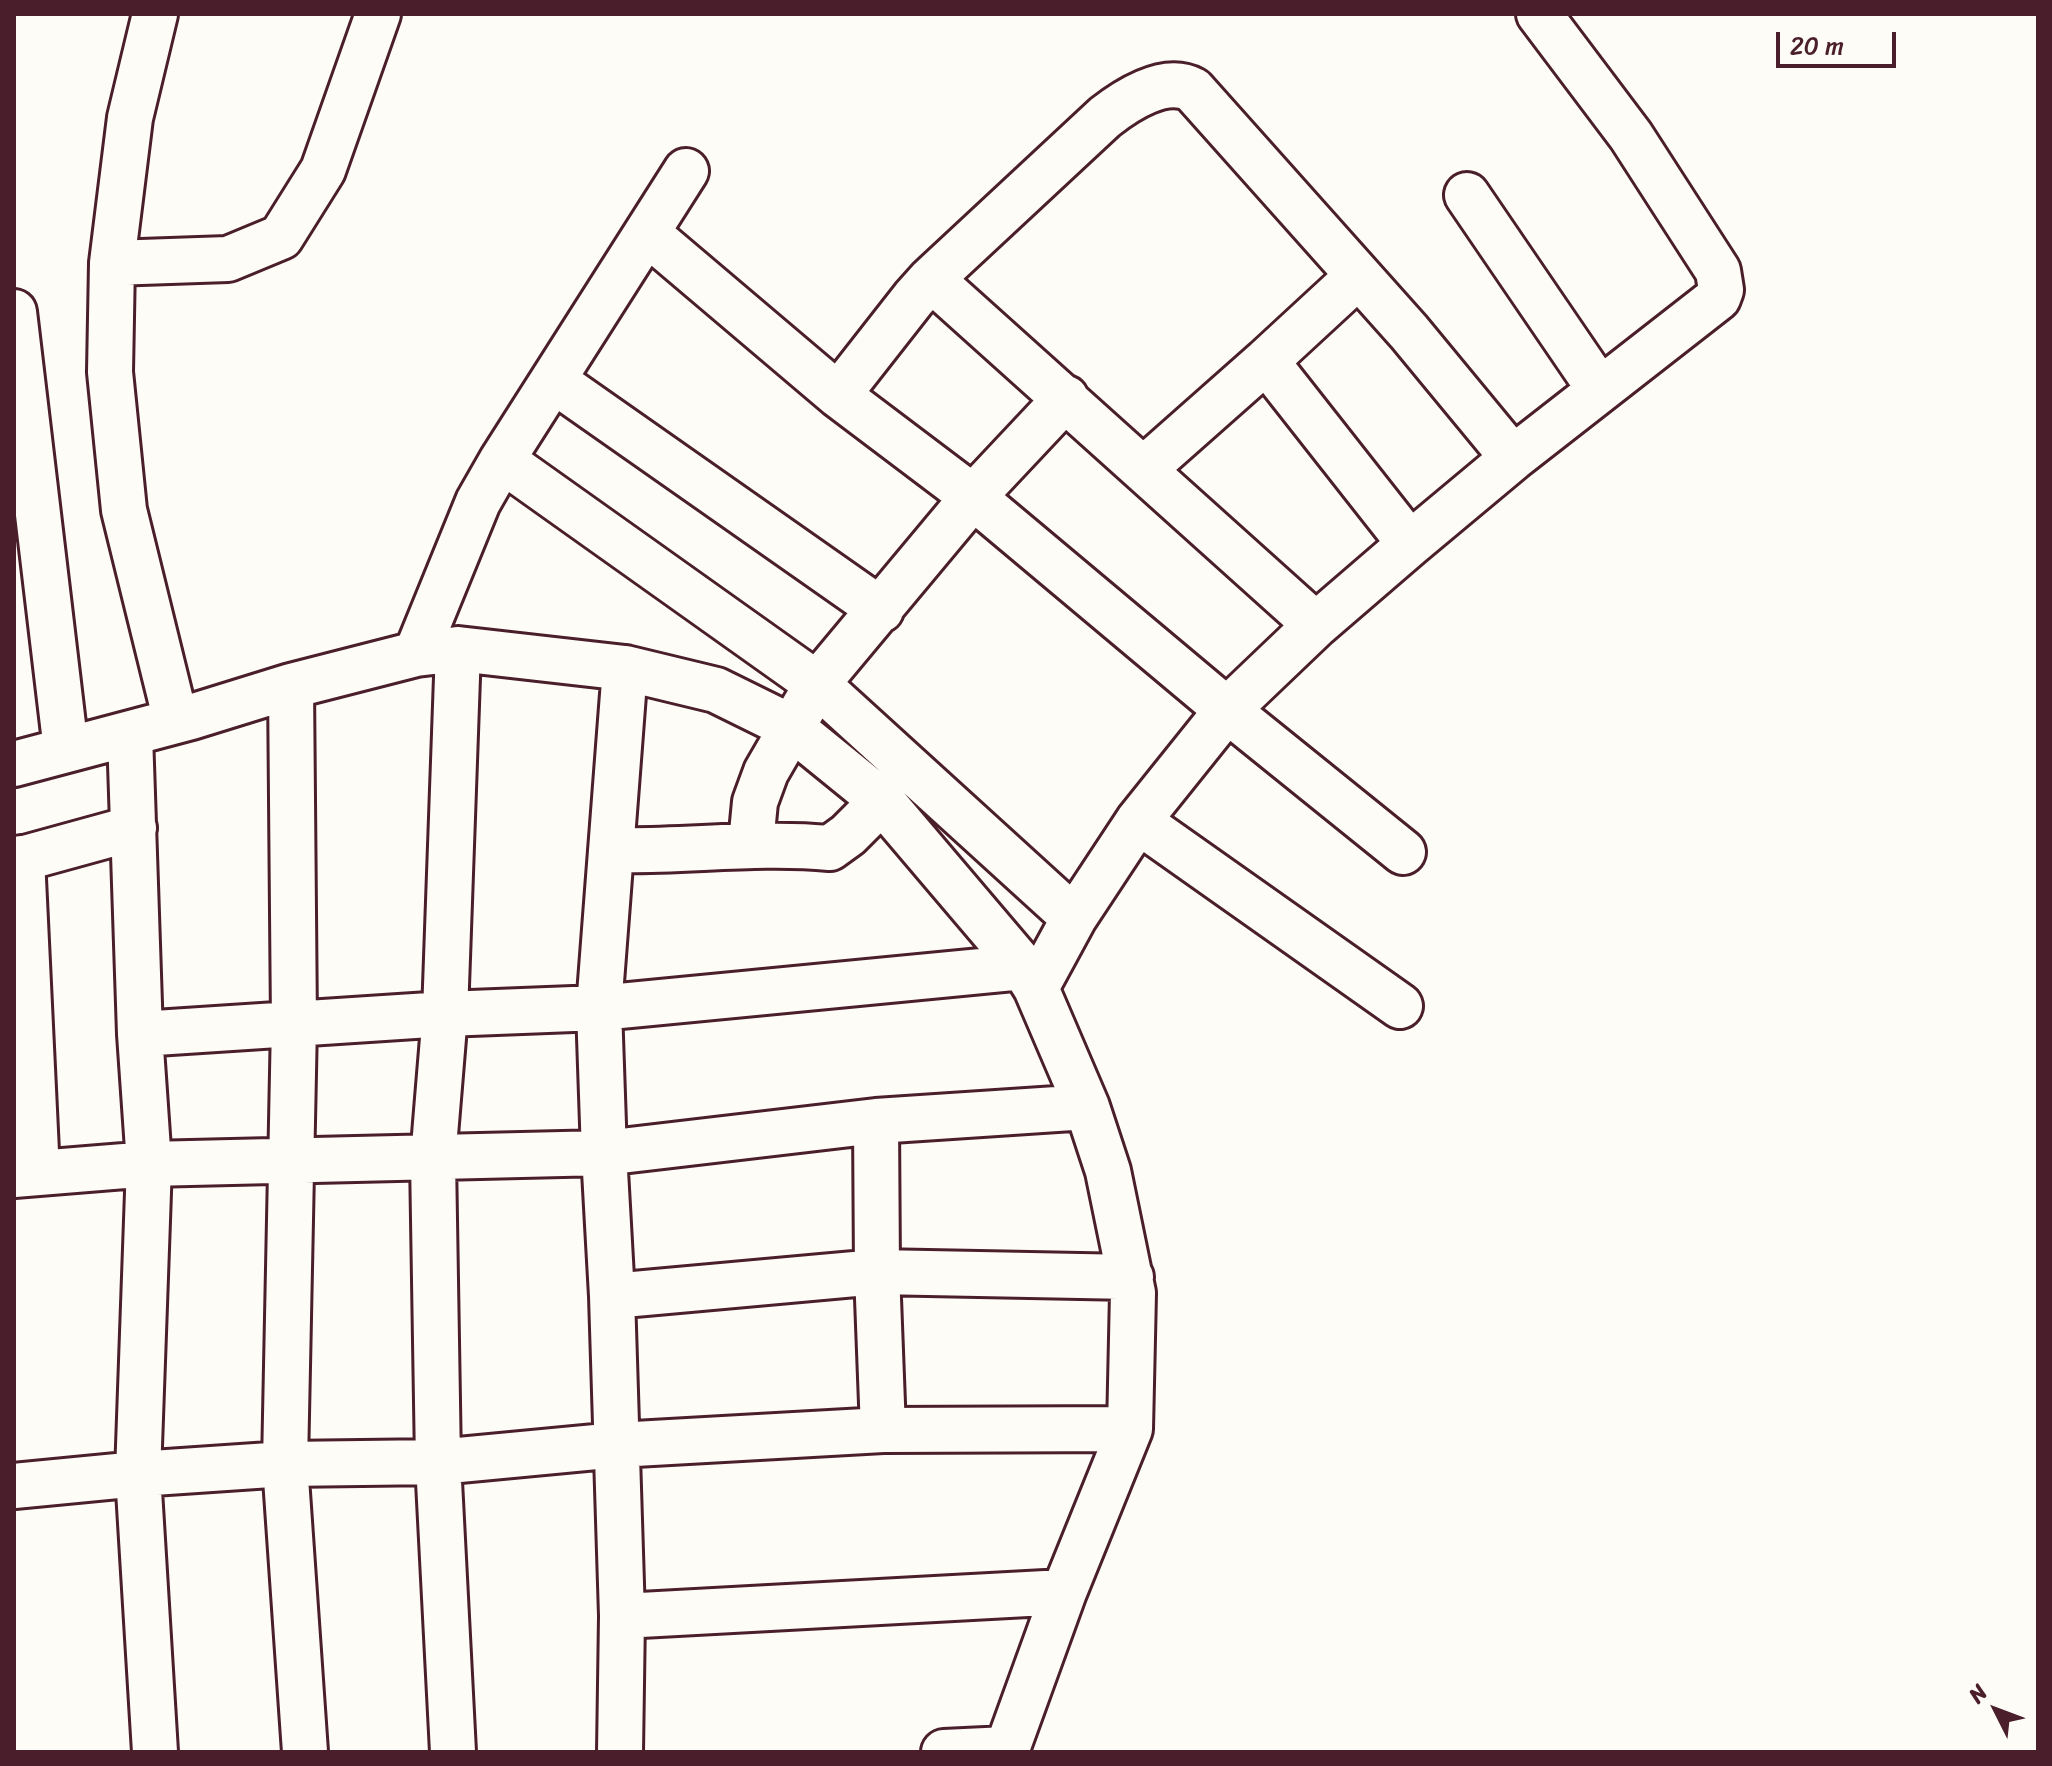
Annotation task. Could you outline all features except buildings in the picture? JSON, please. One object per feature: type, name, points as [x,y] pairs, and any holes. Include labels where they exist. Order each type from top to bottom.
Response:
[{"type":"street","points":[[155,14],[130,118],[112,263],[110,372],[124,510],[176,721]]},
{"type":"street","points":[[112,263],[228,259],[281,237],[323,170],[378,14]]},
{"type":"street","points":[[140,1034],[445,1014],[599,1008],[1030,978],[1138,821],[1227,710],[1316,625],[1410,544],[1513,458],[1718,298],[1721,281],[1718,271],[1631,136],[1539,14]]},
{"type":"street","points":[[838,395],[931,279],[1105,117],[1125,101],[1157,89],[1179,85],[1193,90],[1409,332],[1513,458]]},
{"type":"street","points":[[453,1752],[438,1462],[433,1159],[445,1014],[437,652],[478,502],[686,171]]},
{"type":"street","points":[[1467,195],[1600,390]]},
{"type":"street","points":[[647,233],[838,395],[973,497],[1227,710],[1403,852]]},
{"type":"street","points":[[1144,469],[1358,276]]},
{"type":"street","points":[[931,279],[1316,625]]},
{"type":"street","points":[[14,312],[66,750]]},
{"type":"street","points":[[1266,361],[1410,544]]},
{"type":"street","points":[[553,380],[881,610]]},
{"type":"street","points":[[760,845],[752,833],[755,802],[766,772],[817,684],[973,497],[1066,398]]},
{"type":"street","points":[[502,460],[817,684],[1074,918]]},
{"type":"street","points":[[14,764],[130,734],[291,686],[437,652],[625,668],[716,690],[791,727],[882,801],[1030,978],[1087,1107],[1108,1171],[1131,1277],[1130,1429],[1064,1592],[1006,1751],[944,1752]]},
{"type":"street","points":[[620,1752],[622,1616],[599,1008],[625,668]]},
{"type":"street","points":[[291,686],[294,1024],[285,1464],[305,1752]]},
{"type":"street","points":[[130,734],[140,1034],[149,1164],[138,1474],[155,1752]]},
{"type":"street","points":[[611,850],[791,844],[830,848],[848,835],[882,801]]},
{"type":"street","points":[[1138,821],[1400,1006]]},
{"type":"street","points":[[134,828],[18,860],[26,1174],[149,1164],[604,1153],[876,1121],[1087,1107]]},
{"type":"street","points":[[876,1121],[877,1272],[883,1430]]},
{"type":"street","points":[[612,1296],[877,1272],[1131,1277]]},
{"type":"street","points":[[14,1486],[285,1464],[438,1462],[617,1445],[883,1430],[1130,1429]]},
{"type":"street","points":[[622,1616],[1064,1592]]}]
